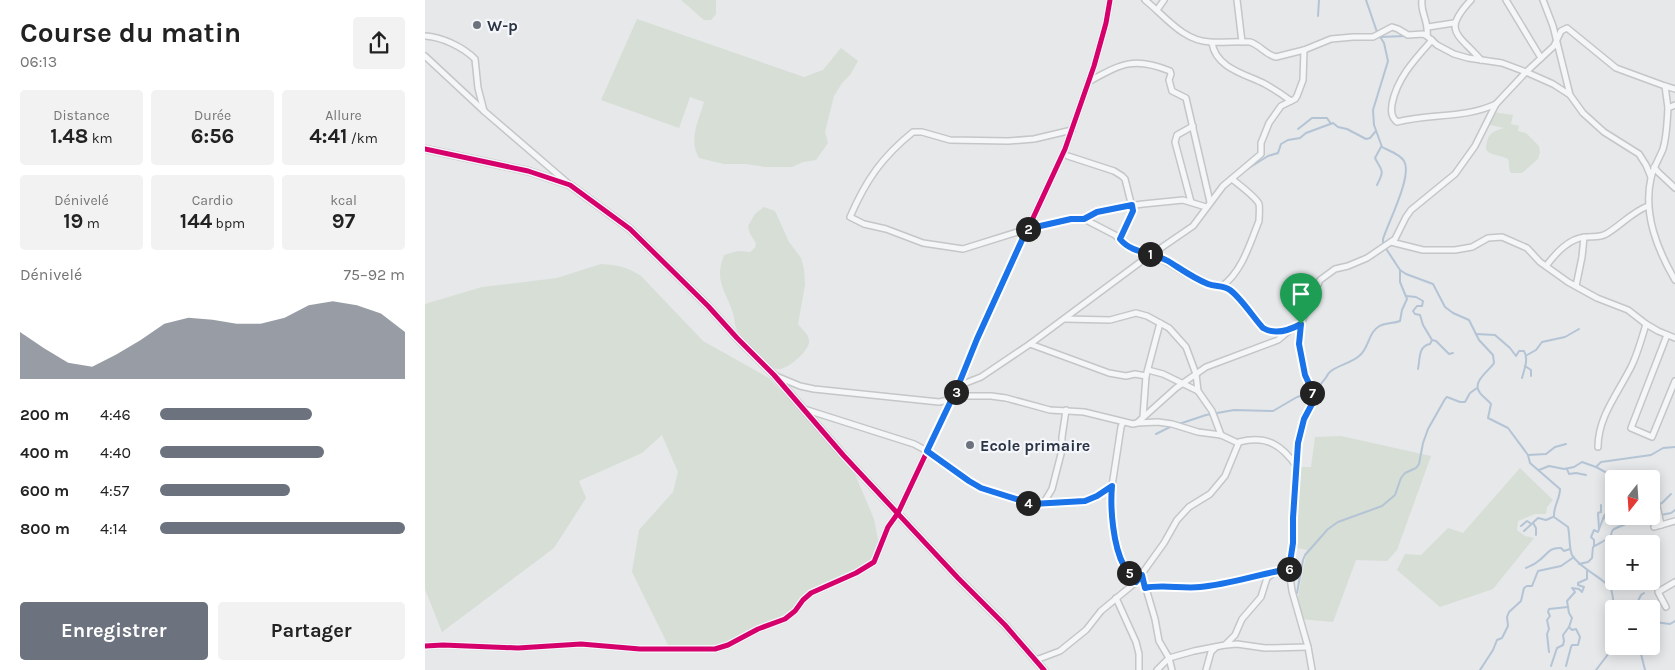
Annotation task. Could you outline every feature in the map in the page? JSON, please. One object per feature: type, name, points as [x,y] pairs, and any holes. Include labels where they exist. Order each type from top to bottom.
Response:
[{"type":"street","points":[[425,646],[518,648],[581,644],[640,649],[715,649],[728,645],[757,629],[785,619],[811,593],[856,574],[874,562],[888,527],[898,513],[952,399],[977,339],[1065,149],[1101,42],[1110,0]]},
{"type":"street","points":[[1145,0],[1174,26],[1193,39],[1212,42],[1255,43],[1276,57],[1305,50],[1331,40],[1373,37],[1392,27],[1409,35],[1427,36],[1437,45],[1454,54],[1502,64],[1553,84],[1570,95],[1583,113],[1604,132],[1639,154],[1647,165],[1651,177]]},
{"type":"street","points":[[1157,10],[1164,0]]},
{"type":"street","points":[[1237,0],[1242,42]]},
{"type":"street","points":[[1422,0],[1421,6],[1428,27],[1427,36]]},
{"type":"street","points":[[1471,0],[1454,23],[1455,30],[1481,60]]},
{"type":"street","points":[[1506,0],[1541,58]]},
{"type":"street","points":[[1543,0],[1557,42],[1570,95]]},
{"type":"street","points":[[1428,27],[1454,23]]},
{"type":"street","points":[[1312,670],[1308,647],[1292,591],[1289,569],[1293,543],[1298,443],[1304,419],[1313,398],[1312,390],[1305,375],[1299,344],[1301,324],[1320,280],[1335,269],[1349,266],[1367,258],[1395,239],[1411,210],[1455,174],[1475,146],[1496,104],[1554,46],[1559,33],[1567,28],[1615,68],[1675,89]]},
{"type":"street","points":[[425,36],[454,44],[475,59],[478,88],[484,111]]},
{"type":"street","points":[[1432,40],[1404,73],[1396,90],[1392,108],[1394,120],[1397,122],[1421,116],[1465,114],[1496,104]]},
{"type":"street","points":[[1212,42],[1215,53],[1226,65],[1264,84],[1291,101]]},
{"type":"street","points":[[958,386],[981,377],[1030,344],[1151,254],[1193,226],[1206,206],[1223,186],[1261,154],[1263,136],[1269,123],[1281,106],[1297,96],[1303,80],[1305,50]]},
{"type":"street","points":[[425,56],[484,111],[570,185],[630,229],[647,244],[774,375],[844,456],[958,578],[1005,625],[1044,670]]},
{"type":"street","points":[[1088,82],[1111,69],[1125,64],[1146,62],[1167,70],[1171,74],[1169,80],[1172,91],[1186,98],[1210,202]]},
{"type":"street","points":[[1665,86],[1668,108],[1666,134],[1663,149],[1651,177],[1648,206],[1656,241],[1664,262],[1675,280]]},
{"type":"street","points":[[1668,108],[1675,105]]},
{"type":"street","points":[[1191,202],[1175,142],[1177,135],[1193,126]]},
{"type":"street","points":[[1072,130],[1042,137],[1008,141],[950,140],[922,132],[913,132],[892,150],[873,172],[861,192],[850,217],[864,224],[886,229],[923,243],[963,249],[1027,229],[1071,219],[1084,219],[1110,232],[1132,250],[1151,254],[1168,261],[1185,273],[1211,285],[1222,286],[1231,291],[1263,328],[1271,331],[1290,330]]},
{"type":"street","points":[[425,149],[528,171],[570,185]]},
{"type":"street","points":[[1069,156],[1119,174],[1125,179],[1133,211],[1120,239]]},
{"type":"street","points":[[1654,167],[1675,188]]},
{"type":"street","points":[[1222,286],[1232,279],[1238,270],[1259,221],[1259,205],[1256,200],[1231,179]]},
{"type":"street","points":[[1084,219],[1097,212],[1132,205],[1183,200],[1206,206]]},
{"type":"street","points":[[1546,266],[1562,248],[1584,237],[1603,236],[1639,209],[1648,206]]},
{"type":"street","points":[[1391,242],[1423,250],[1464,249],[1488,238],[1502,237],[1527,248],[1546,266],[1597,298],[1628,310],[1646,324],[1675,338]]},
{"type":"street","points":[[1577,286],[1584,237]]},
{"type":"street","points":[[1065,319],[1110,320],[1136,313],[1147,316],[1176,334],[1186,347],[1196,374],[1198,391],[1212,411],[1221,436]]},
{"type":"street","points":[[1143,417],[1147,373],[1160,323]]},
{"type":"street","points":[[1137,422],[1182,383],[1206,367],[1278,340],[1301,324]]},
{"type":"street","points":[[1598,447],[1598,434],[1601,422],[1633,364],[1646,324]]},
{"type":"street","points":[[1667,335],[1631,428],[1652,437],[1675,382]]},
{"type":"street","points":[[1030,344],[1109,373],[1126,376],[1147,373],[1163,374],[1198,391]]},
{"type":"street","points":[[774,375],[800,386],[814,389],[939,402],[977,395],[1006,398],[1050,410],[1085,412],[1133,424],[1137,422],[1172,424],[1198,432],[1221,436],[1238,443],[1262,440],[1276,444],[1289,454],[1297,468]]},
{"type":"street","points":[[804,409],[907,441],[927,451],[981,488],[1032,504],[1089,500],[1112,486]]},
{"type":"street","points":[[1043,504],[1052,489],[1063,450],[1062,437],[1066,410]]},
{"type":"street","points":[[1123,422],[1112,486],[1111,513],[1119,553],[1124,566],[1136,582]]},
{"type":"street","points":[[1036,660],[1060,651],[1086,630],[1101,611],[1136,582],[1177,520],[1189,507],[1210,494],[1225,476],[1235,456],[1238,443]]},
{"type":"street","points":[[1660,520],[1661,525]]},
{"type":"street","points":[[1654,527],[1675,521]]},
{"type":"street","points":[[1145,588],[1220,585],[1255,575],[1289,569]]},
{"type":"street","points":[[1225,645],[1235,635],[1242,618],[1261,597],[1265,581],[1273,573]]},
{"type":"street","points":[[1142,575],[1155,619],[1159,641],[1169,658],[1172,670]]},
{"type":"street","points":[[1666,607],[1658,592],[1675,582]]},
{"type":"street","points":[[1116,598],[1136,642],[1139,654],[1139,670]]},
{"type":"street","points":[[1157,670],[1169,658],[1225,645],[1237,644],[1265,648],[1308,647]]},
{"type":"street","points":[[1206,670],[1211,652],[1217,647]]},
{"type":"shaded area","points":[[681,0],[716,0],[716,14],[711,20],[704,20]]},
{"type":"shaded area","points":[[637,19],[804,77],[823,70],[841,48],[858,61],[834,96],[825,132],[828,143],[816,160],[803,162],[792,167],[766,167],[746,164],[724,164],[699,158],[694,144],[694,137],[704,102],[690,97],[679,128],[601,100]]},
{"type":"shaded area","points":[[1492,112],[1513,115],[1511,124],[1519,126],[1518,131],[1526,133],[1539,146],[1538,159],[1522,173],[1511,173],[1508,159],[1486,150],[1490,135],[1504,128],[1486,124]]},
{"type":"shaded area","points":[[764,207],[775,211],[789,242],[801,258],[804,269],[805,285],[798,324],[807,336],[809,344],[797,359],[781,369],[767,364],[738,332],[720,278],[724,255],[738,251],[750,252],[755,248],[756,243],[750,234],[748,226],[755,214]]},
{"type":"shaded area","points":[[601,264],[622,267],[641,276],[703,341],[769,378],[851,465],[874,519],[879,546],[872,561],[854,573],[809,593],[794,611],[784,618],[715,649],[669,647],[632,572],[639,530],[673,492],[678,472],[662,435],[642,453],[579,481],[586,498],[554,548],[442,632],[425,589],[425,304],[482,287],[557,278]]},
{"type":"shaded area","points":[[1341,436],[1431,456],[1397,550],[1387,561],[1356,560],[1333,622],[1300,619],[1297,602],[1307,550],[1293,547],[1297,467],[1311,467],[1315,437]]},
{"type":"shaded area","points":[[1520,468],[1553,500],[1547,507],[1546,514],[1535,514],[1518,521],[1517,530],[1525,536],[1534,538],[1493,589],[1440,607],[1397,570],[1405,554],[1421,555],[1448,528],[1463,533]]},
{"type":"waterway","points":[[1318,16],[1319,0]]},
{"type":"waterway","points":[[1366,0],[1377,32],[1384,43],[1388,61],[1373,110],[1374,125],[1382,147],[1400,156],[1406,168],[1403,188],[1383,239],[1383,244],[1400,270],[1433,284],[1445,307],[1469,320],[1479,340],[1493,355],[1494,363],[1479,381],[1478,385],[1480,393],[1491,404],[1488,418],[1508,428],[1528,455],[1530,463],[1560,489],[1554,517],[1568,527],[1572,555],[1608,585],[1611,589],[1613,600]]},
{"type":"waterway","points":[[1381,37],[1405,36]]},
{"type":"waterway","points":[[1410,37],[1422,37]]},
{"type":"waterway","points":[[1298,129],[1312,118],[1327,118],[1331,124]]},
{"type":"waterway","points":[[1244,171],[1268,156],[1278,153],[1281,144],[1288,140],[1300,138],[1306,133],[1333,123],[1366,139],[1370,138],[1376,131]]},
{"type":"waterway","points":[[1377,185],[1382,171],[1375,158],[1381,147]]},
{"type":"waterway","points":[[1314,392],[1331,371],[1362,353],[1372,333],[1378,327],[1383,324],[1400,321],[1407,299],[1400,282],[1400,270]]},
{"type":"waterway","points":[[1406,296],[1416,297],[1423,301],[1422,306],[1417,306],[1413,311],[1415,314],[1420,315],[1423,325],[1432,340],[1430,344],[1421,350],[1418,369]]},
{"type":"waterway","points":[[1527,355],[1536,350],[1542,342],[1565,337],[1579,329]]},
{"type":"waterway","points":[[1476,334],[1495,335],[1516,356],[1519,351],[1524,351],[1526,361],[1522,378]]},
{"type":"waterway","points":[[1432,340],[1436,341],[1449,354],[1453,353]]},
{"type":"waterway","points":[[1525,366],[1531,370],[1531,376]]},
{"type":"waterway","points":[[1297,593],[1305,555],[1328,529],[1338,522],[1382,506],[1395,495],[1401,478],[1419,464],[1428,429],[1445,399],[1447,397],[1465,402],[1470,393],[1477,388]]},
{"type":"waterway","points":[[1179,424],[1206,415],[1234,410],[1273,411],[1297,397],[1310,393]]},
{"type":"waterway","points":[[1156,434],[1172,426]]},
{"type":"waterway","points":[[1528,455],[1546,454],[1555,447],[1566,444]]},
{"type":"waterway","points":[[1539,470],[1549,466],[1564,469],[1574,467],[1582,462],[1596,467],[1601,462],[1651,455],[1663,448],[1675,447]]},
{"type":"waterway","points":[[1596,467],[1605,472]]},
{"type":"waterway","points":[[1567,469],[1569,474],[1586,475]]},
{"type":"waterway","points":[[1660,504],[1671,494]]},
{"type":"waterway","points":[[1599,529],[1598,513],[1601,512],[1601,505]]},
{"type":"waterway","points":[[1661,515],[1675,510]]},
{"type":"waterway","points":[[1594,546],[1594,540],[1591,537],[1594,530],[1598,532],[1605,515]]},
{"type":"waterway","points":[[1524,531],[1538,518],[1546,520],[1553,517]]},
{"type":"waterway","points":[[1521,526],[1527,521],[1530,523]]},
{"type":"waterway","points":[[1533,523],[1536,528],[1536,535]]},
{"type":"waterway","points":[[1579,564],[1588,562],[1592,558],[1593,547],[1609,537],[1614,529],[1623,525]]},
{"type":"waterway","points":[[1526,568],[1535,564],[1553,549],[1561,548],[1564,551],[1570,549]]},
{"type":"waterway","points":[[1480,670],[1497,640],[1502,638],[1508,626],[1507,617],[1509,612],[1521,601],[1524,588],[1532,586],[1538,571],[1561,566],[1574,557]]},
{"type":"waterway","points":[[1551,666],[1557,648],[1563,645],[1563,635],[1569,627],[1572,618],[1567,601],[1575,592],[1572,588],[1579,589],[1582,592],[1584,587],[1578,585],[1578,583],[1587,579],[1587,571]]},
{"type":"waterway","points":[[1638,600],[1644,593]]},
{"type":"waterway","points":[[1549,652],[1547,634],[1549,629],[1547,620],[1550,616],[1549,609],[1568,607]]},
{"type":"waterway","points":[[1660,623],[1670,624],[1675,621]]},
{"type":"waterway","points":[[1566,666],[1571,647],[1572,645],[1578,645],[1580,637],[1576,629],[1572,630],[1570,628]]},
{"type":"waterway","points":[[1596,670],[1607,655]]},
{"type":"waterway","points":[[1641,655],[1645,670]]},
{"type":"cycle path","points":[[425,646],[518,648],[581,644],[640,649],[715,649],[785,619],[811,593],[856,573],[874,562],[888,527],[898,513],[958,386],[977,339],[1065,149],[1094,66],[1106,23],[1110,0]]},
{"type":"cycle path","points":[[425,149],[528,171],[570,185],[630,229],[774,375],[844,456],[958,578],[1005,625],[1044,670]]},
{"type":"place","name":"W-p","points":[[477,25]]},
{"type":"place","name":"Ecole primaire","points":[[970,445]]},
{"type":"route","points":[[1132,205],[1133,211],[1120,239],[1132,250],[1151,254],[1168,261],[1185,273],[1211,285],[1222,286],[1231,291],[1263,328],[1267,330],[1290,330],[1301,324],[1299,344],[1305,375],[1312,390],[1312,404],[1304,419],[1298,443],[1293,543],[1289,569],[1255,575],[1220,585],[1145,588],[1142,575],[1136,582],[1124,566],[1119,553],[1111,513],[1112,486],[1085,501],[1032,504],[981,488],[927,451],[958,386],[977,339],[1027,229],[1071,219],[1084,219],[1097,212],[1132,205]]}]
